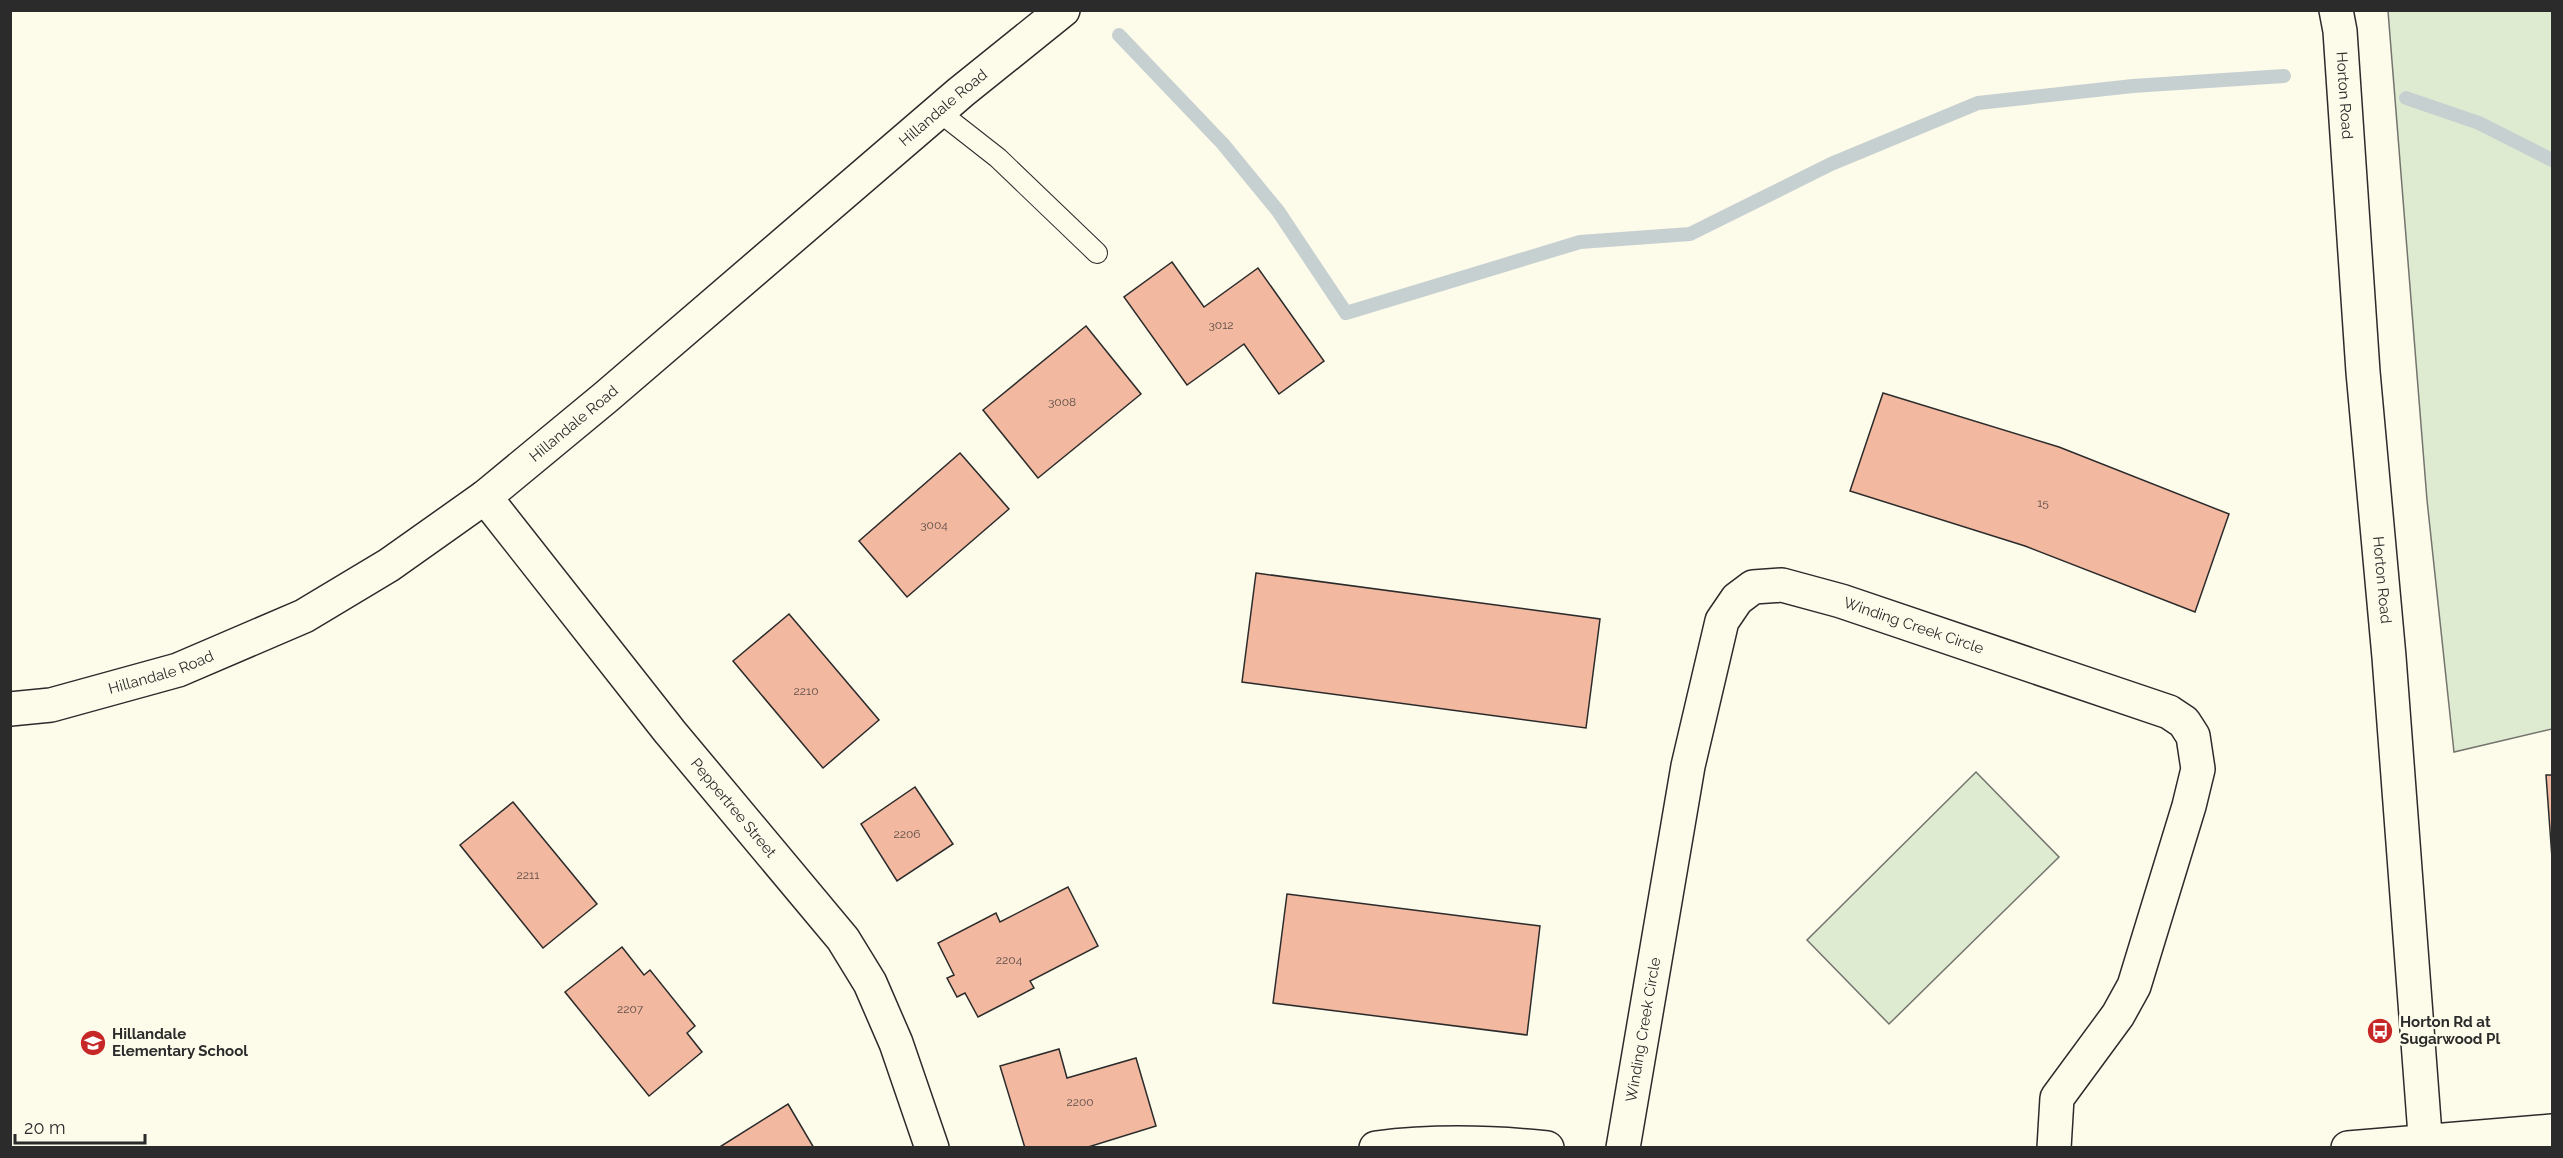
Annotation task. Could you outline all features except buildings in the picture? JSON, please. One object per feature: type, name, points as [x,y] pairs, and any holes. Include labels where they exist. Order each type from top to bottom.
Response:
[{"type":"street","name":"Hillandale Road","points":[[10,709],[51,705],[178,670],[303,616],[389,565],[486,496],[615,389],[938,111],[1063,10]]},
{"type":"street","name":"Horton Road","points":[[2336,10],[2340,31],[2363,372],[2389,657],[2425,1145]]},
{"type":"street","name":"Peppertree Street","points":[[486,496],[670,732],[843,939],[870,983],[896,1043],[932,1148]]},
{"type":"street","name":"Winding Creek Circle","points":[[1623,1148],[1688,766],[1722,621],[1737,599],[1753,587],[1782,585],[1841,601],[2169,712],[2184,722],[2193,736],[2198,769],[2189,806],[2134,986],[2118,1015],[2057,1098],[2054,1148]]},
{"type":"street","points":[[2348,1148],[2425,1145],[2553,1131]]},
{"type":"street","points":[[1376,1148],[1408,1144],[1508,1143],[1547,1148]]},
{"type":"lane","points":[[938,111],[998,158],[1097,253]]},
{"type":"green space","points":[[2388,11],[2552,11],[2552,729],[2454,752],[2427,500]]},
{"type":"green space","points":[[1976,772],[2059,857],[1889,1024],[1807,940]]},
{"type":"waterway","points":[[1119,35],[1223,144],[1278,211],[1346,313],[1580,242],[1690,234],[1831,164],[1978,103],[2133,86],[2284,76]]},
{"type":"waterway","points":[[2406,98],[2479,123],[2552,160]]},
{"type":"place","name":"Horton Rd at Sugarwood Pl","points":[[2380,1031]]},
{"type":"place","name":"Hillandale Elementary School","points":[[93,1043]]}]
